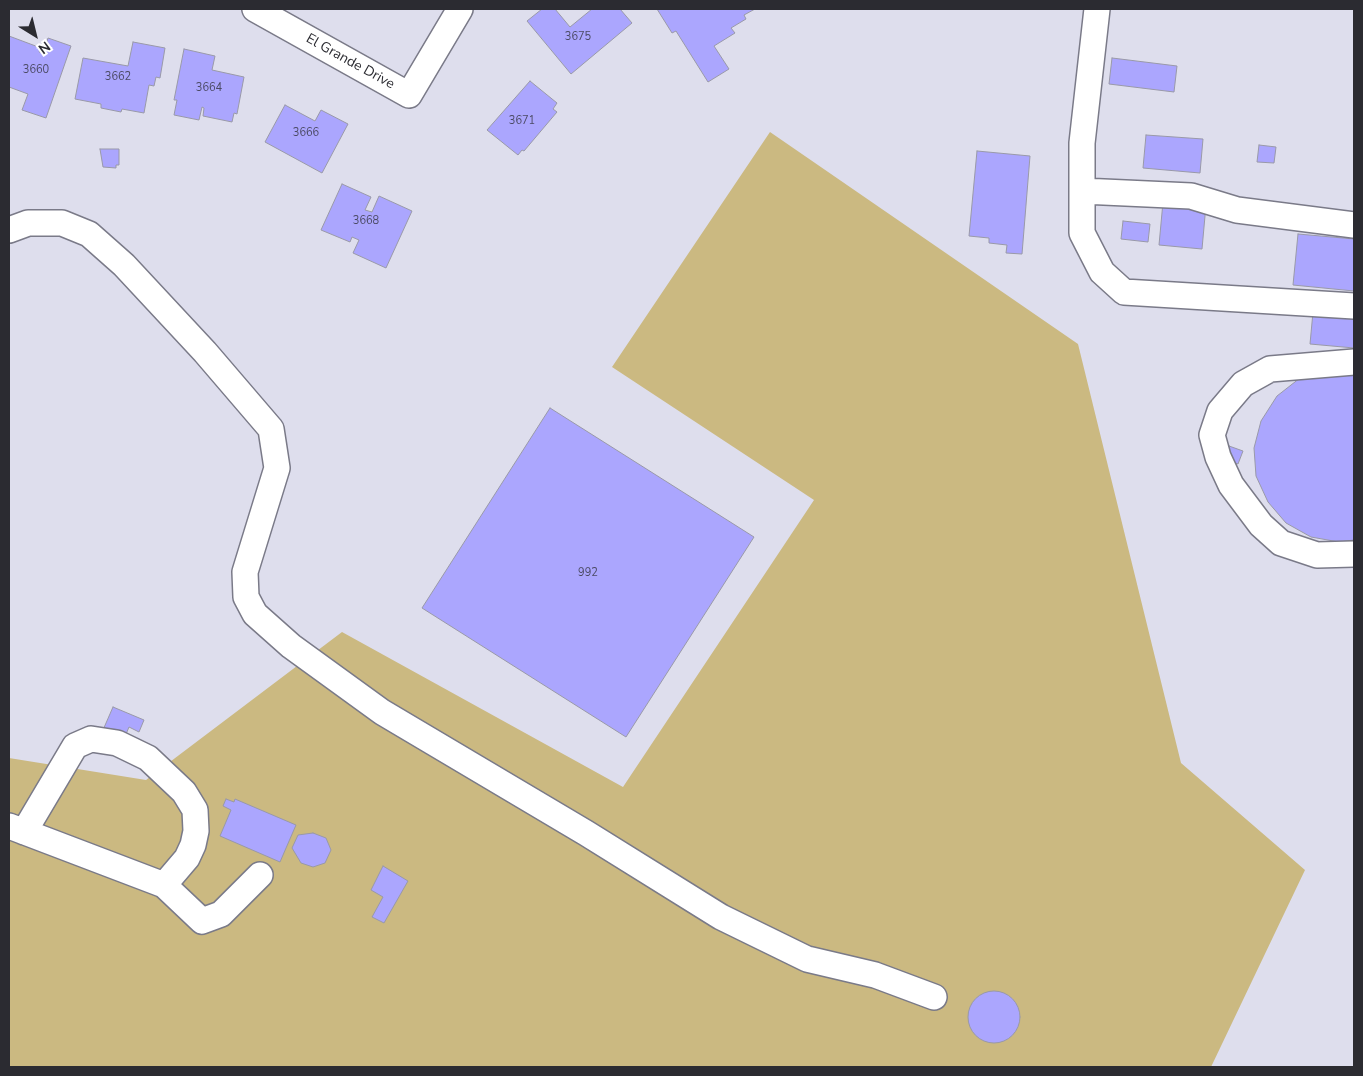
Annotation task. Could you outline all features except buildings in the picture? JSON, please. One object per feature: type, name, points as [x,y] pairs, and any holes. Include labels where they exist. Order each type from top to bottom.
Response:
[{"type":"street","name":"El Grande Drive","points":[[255,9],[408,95],[460,9]]},
{"type":"street","points":[[1097,9],[1082,143],[1082,233],[1102,272],[1124,292],[1354,306]]},
{"type":"street","points":[[1082,191],[1191,196],[1237,210],[1354,225]]},
{"type":"street","points":[[9,230],[28,222],[62,223],[89,234],[124,265],[185,330],[271,429],[277,468],[245,572],[246,597],[255,614],[291,646],[382,712],[586,833],[721,917],[807,959],[875,975],[934,996]]},
{"type":"street","points":[[1354,362],[1270,369],[1243,384],[1220,411],[1212,435],[1218,457],[1231,485],[1261,525],[1281,543],[1317,555],[1354,554]]},
{"type":"street","points":[[164,885],[187,858],[193,845],[196,831],[195,810],[184,792],[148,758],[116,743],[91,738],[75,746],[16,829],[164,885],[202,920],[221,914],[260,876]]},
{"type":"shaded area","points":[[770,132],[1078,344],[1181,763],[1305,870],[1211,1067],[9,1067],[9,758],[146,780],[342,632],[623,787],[814,500],[612,367]]}]
